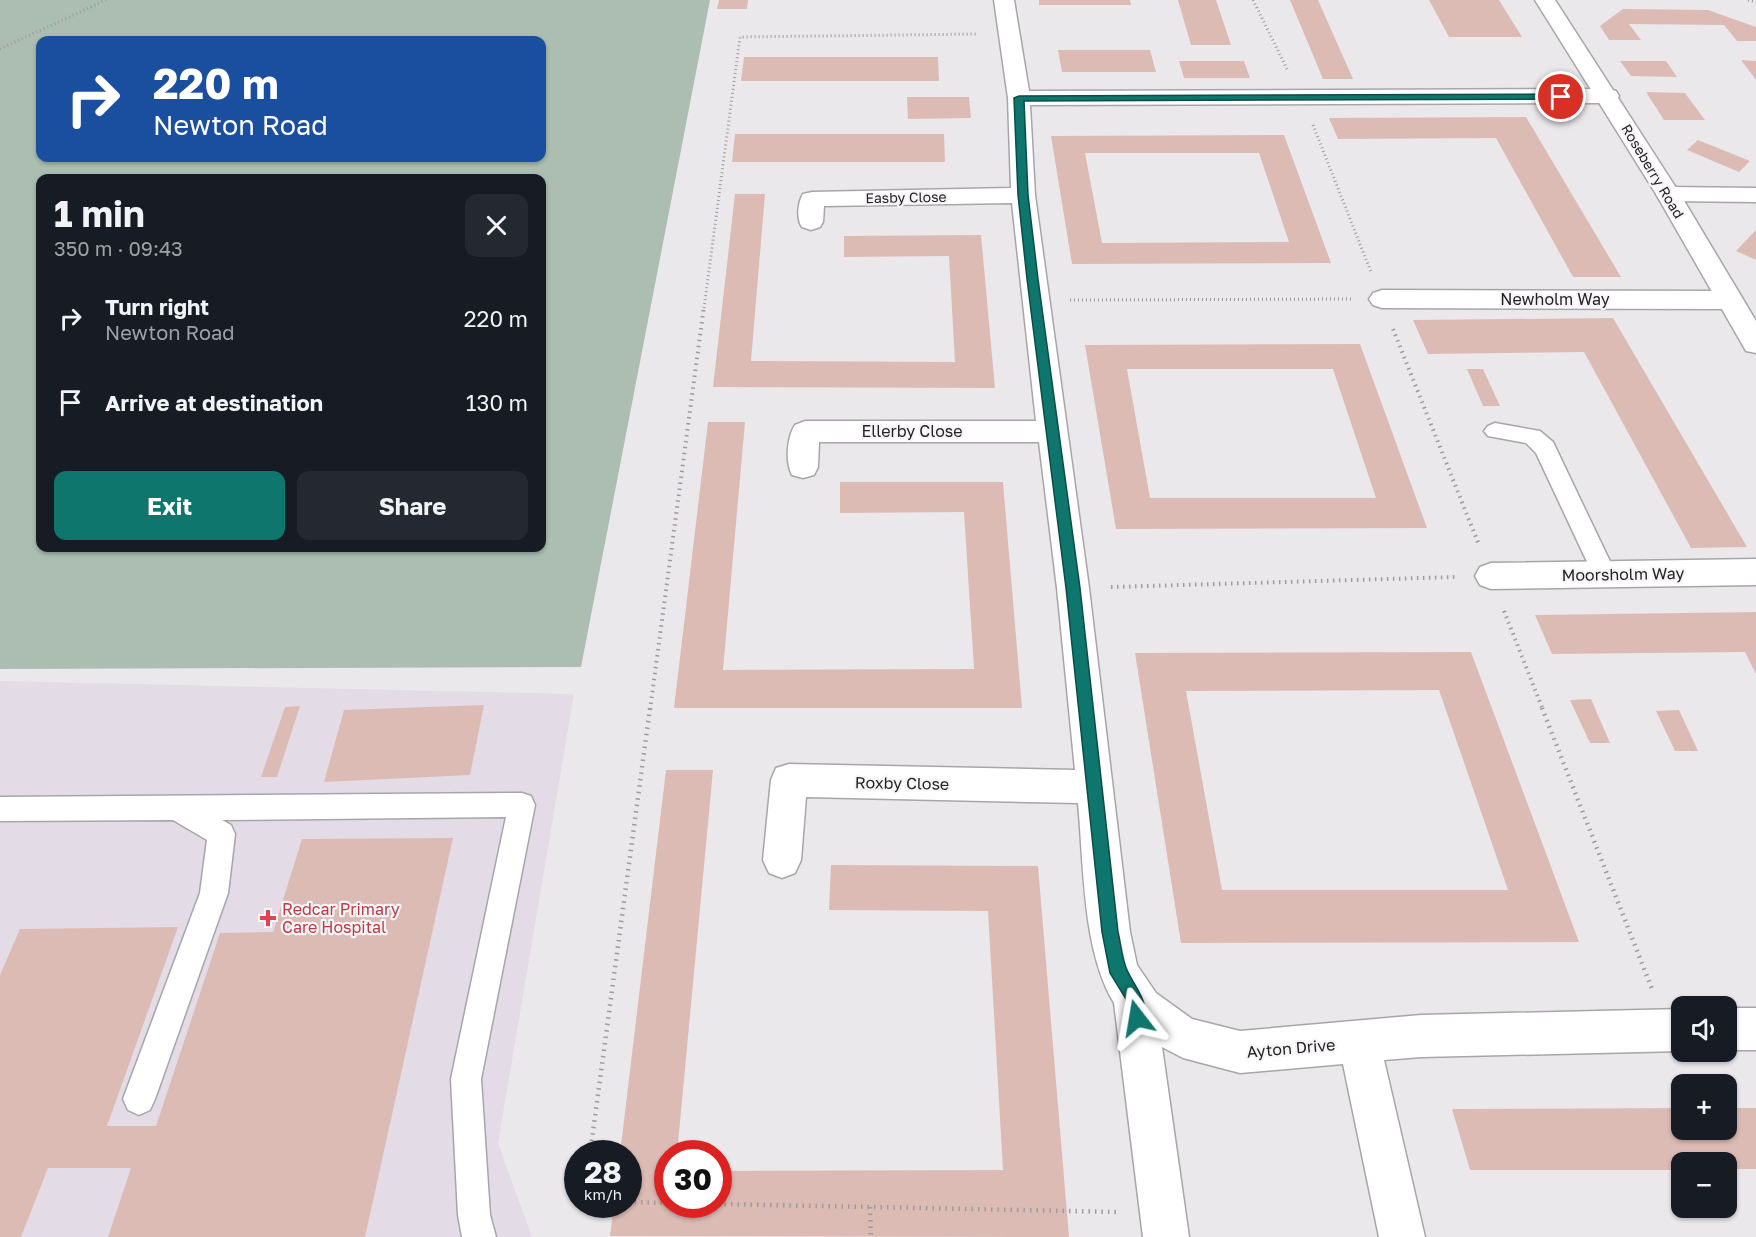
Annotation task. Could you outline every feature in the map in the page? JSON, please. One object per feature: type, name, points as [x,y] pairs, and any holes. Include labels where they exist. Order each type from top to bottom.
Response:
[{"type":"street","name":"Ayton Drive","points":[[1004,0],[1019,98],[1023,195],[1073,588],[1110,932],[1119,973],[1141,1008],[1183,1036],[1240,1052],[1421,1036],[1671,1029]]},
{"type":"street","name":"Roseberry Road","points":[[1545,0],[1608,96],[1756,344]]},
{"type":"street","points":[[1019,98],[1608,96]]},
{"type":"street","points":[[1668,194],[1756,195]]},
{"type":"street","name":"Easby Close","points":[[811,222],[812,199],[1023,195]]},
{"type":"street","name":"Newholm Way","points":[[1382,299],[1730,300]]},
{"type":"street","name":"Ellerby Close","points":[[803,467],[805,432],[1053,431]]},
{"type":"street","name":"Moorsholm Way","points":[[1491,576],[1756,572]]},
{"type":"street","name":"Roxby Close","points":[[782,860],[789,780],[1094,788]]},
{"type":"street","points":[[1134,996],[1149,1225]]},
{"type":"street","points":[[1737,1029],[1756,1029]]},
{"type":"street","points":[[1359,1042],[1402,1237]]},
{"type":"lane","points":[[1495,431],[1532,436],[1545,448],[1604,574]]},
{"type":"lane","points":[[0,809],[522,805],[466,1079],[474,1215],[479,1237]]},
{"type":"lane","points":[[139,1099],[214,893],[221,834],[176,808]]},
{"type":"path","points":[[0,49],[106,0]]},
{"type":"path","points":[[1253,0],[1302,98]]},
{"type":"path","points":[[1748,0],[1756,2]]},
{"type":"path","points":[[592,1140],[740,37],[1008,33]]},
{"type":"path","points":[[1035,300],[1382,299]]},
{"type":"path","points":[[1073,588],[1491,576]]},
{"type":"path","points":[[732,1204],[870,1207],[1149,1225]]},
{"type":"path","points":[[870,1207],[871,1237]]},
{"type":"shaded area","name":"Redcar Primary Care Hospital","points":[[0,681],[574,694],[498,1143],[532,1237],[0,1237]]},
{"type":"green space","points":[[0,0],[710,0],[581,667],[0,669]]},
{"type":"building","points":[[719,0],[748,0],[747,9],[717,9]]},
{"type":"building","points":[[1039,0],[1130,0],[1131,5],[1039,5]]},
{"type":"building","points":[[1178,0],[1216,0],[1231,45],[1191,45]]},
{"type":"building","points":[[1290,0],[1318,0],[1353,79],[1323,79]]},
{"type":"building","points":[[1429,0],[1499,0],[1522,37],[1449,37]]},
{"type":"building","points":[[1623,9],[1708,10],[1756,27],[1756,41],[1737,41],[1724,25],[1629,24],[1641,40],[1609,40],[1600,26]]},
{"type":"building","points":[[1058,50],[1150,50],[1156,72],[1062,72]]},
{"type":"building","points":[[744,57],[938,57],[939,81],[741,81]]},
{"type":"building","points":[[1741,60],[1756,61],[1756,80]]},
{"type":"building","points":[[1179,61],[1244,61],[1250,78],[1184,78]]},
{"type":"building","points":[[1620,61],[1666,61],[1677,77],[1631,76]]},
{"type":"building","points":[[1646,92],[1685,93],[1705,120],[1664,120]]},
{"type":"building","points":[[907,97],[969,97],[971,118],[908,119]]},
{"type":"building","points":[[1526,117],[1621,277],[1573,277],[1496,138],[1338,139],[1329,118]]},
{"type":"building","points":[[735,134],[944,134],[945,162],[732,162]]},
{"type":"building","points":[[1284,135],[1331,263],[1072,264],[1051,136]],"holes":[[[1085,153],[1259,153],[1289,242],[1102,243]]]},
{"type":"building","points":[[1698,140],[1750,161],[1739,172],[1687,150]]},
{"type":"building","points":[[735,194],[765,194],[751,361],[955,362],[949,256],[844,257],[844,236],[981,235],[995,388],[713,387]]},
{"type":"building","points":[[1756,230],[1756,260],[1736,251]]},
{"type":"building","points":[[1613,318],[1747,547],[1691,548],[1584,352],[1428,354],[1413,320]]},
{"type":"building","points":[[1360,344],[1427,528],[1116,529],[1085,345]],"holes":[[[1127,369],[1333,369],[1376,498],[1150,498]]]},
{"type":"building","points":[[1467,369],[1483,369],[1500,406],[1483,406]]},
{"type":"building","points":[[708,422],[745,422],[723,670],[974,669],[964,512],[840,513],[840,482],[1003,482],[1022,708],[674,708]]},
{"type":"building","points":[[1756,612],[1756,674],[1745,652],[1552,654],[1535,615]]},
{"type":"building","points":[[1471,652],[1579,942],[1181,943],[1135,653]],"holes":[[[1439,690],[1508,890],[1222,890],[1186,691]]]},
{"type":"building","points":[[1591,699],[1610,743],[1590,743],[1570,700]]},
{"type":"building","points":[[484,705],[470,775],[324,782],[344,710]]},
{"type":"building","points":[[300,706],[277,777],[261,777],[285,707]]},
{"type":"building","points":[[1679,710],[1698,751],[1675,751],[1656,711]]},
{"type":"building","points":[[666,770],[713,770],[678,1140],[654,1140],[654,1218],[732,1218],[732,1171],[1003,1170],[988,911],[829,910],[831,865],[1038,866],[1069,1237],[610,1236],[612,1218],[642,1218],[642,1140],[622,1140]]},
{"type":"building","points":[[453,838],[365,1237],[108,1237],[131,1168],[48,1168],[21,1237],[0,1237],[0,975],[20,929],[178,927],[107,1126],[156,1126],[220,933],[273,932],[302,839]]},
{"type":"building","points":[[1671,1108],[1671,1140],[1737,1140],[1737,1108],[1756,1108],[1756,1169],[1737,1169],[1737,1152],[1671,1152],[1671,1170],[1470,1170],[1452,1109]]},
{"type":"place","name":"Redcar Primary Care Hospital","points":[[268,918]]},
{"type":"route","points":[[1137,1018],[1134,996],[1119,973],[1110,932],[1073,588],[1032,279],[1023,195],[1019,98],[1561,97]]}]
